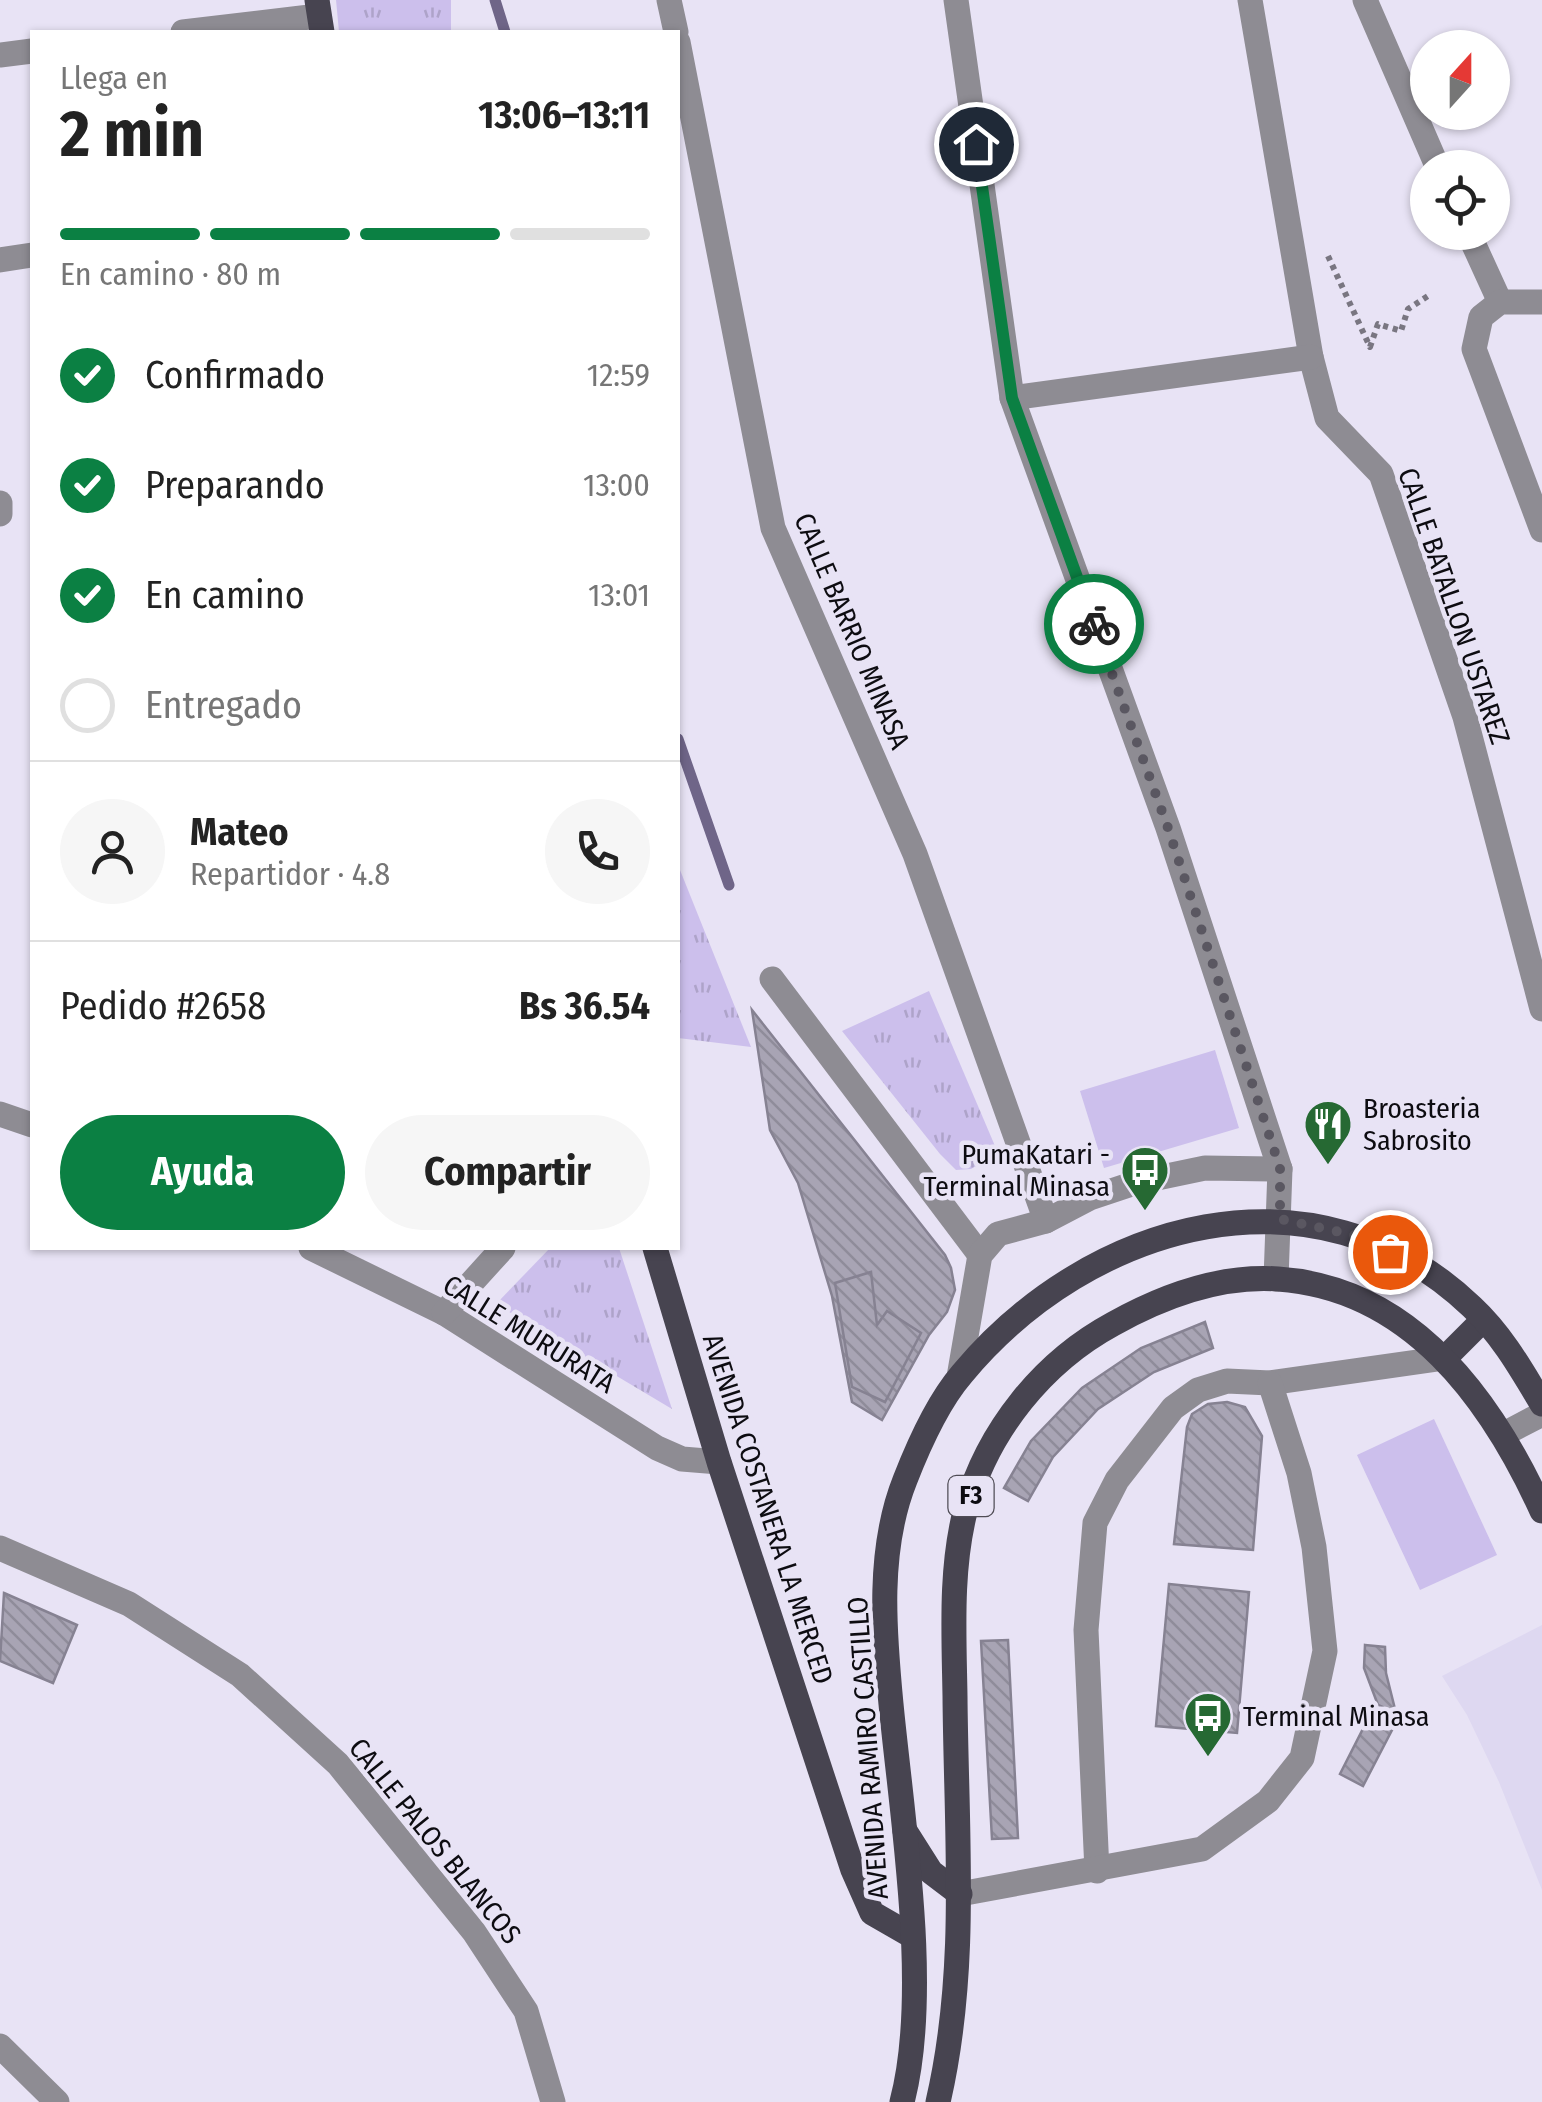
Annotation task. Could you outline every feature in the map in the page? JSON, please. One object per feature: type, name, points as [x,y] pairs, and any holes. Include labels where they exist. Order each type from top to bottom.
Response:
[{"type":"main road","name":"AVENIDA RAMIRO CASTILLO","points":[[912,1936],[884,1630],[887,1559],[903,1484],[959,1377],[1005,1326],[1092,1264],[1141,1242],[1280,1219],[1358,1236],[1421,1267],[1484,1320],[1506,1344],[1542,1404]]},
{"type":"main road","name":"AVENIDA COSTANERA LA MERCED","points":[[656,1250],[718,1462],[853,1870],[872,1913],[912,1936]]},
{"type":"main road","name":"F3","points":[[938,2102],[953,2039],[960,1894],[954,1587],[966,1510],[992,1446],[1042,1375],[1086,1338],[1194,1287],[1276,1279],[1336,1288],[1393,1316],[1444,1358],[1504,1434],[1542,1511]]},
{"type":"main road","points":[[1444,1358],[1484,1320]]},
{"type":"main road","points":[[903,1828],[931,1872],[960,1894]]},
{"type":"main road","name":"F3","points":[[902,2102],[910,2056],[912,1936]]},
{"type":"street","points":[[669,0],[676,30]]},
{"type":"street","points":[[956,0],[1012,398],[1168,828],[1280,1168],[1276,1279]]},
{"type":"street","name":"CALLE BATALLON USTAREZ","points":[[1250,0],[1311,356],[1327,418],[1381,474],[1465,717],[1542,1010]]},
{"type":"street","points":[[1364,0],[1430,150]]},
{"type":"street","points":[[200,30],[319,16]]},
{"type":"street","points":[[0,55],[30,51]]},
{"type":"street","name":"CALLE BARRIO MINASA","points":[[680,52],[773,528],[915,854],[1046,1221]]},
{"type":"street","points":[[1476,250],[1500,302]]},
{"type":"street","points":[[0,260],[30,254]]},
{"type":"street","points":[[1542,302],[1500,302],[1481,317],[1474,349],[1542,530]]},
{"type":"street","points":[[1012,398],[1311,356]]},
{"type":"street","points":[[0,503],[0,514]]},
{"type":"street","points":[[772,979],[980,1255]]},
{"type":"street","points":[[0,1114],[30,1124]]},
{"type":"street","points":[[959,1377],[980,1255],[998,1234],[1046,1221],[1090,1198],[1138,1182],[1205,1168],[1280,1168]]},
{"type":"street","name":"CALLE MURURATA","points":[[315,1250],[444,1313],[657,1448],[682,1458],[718,1462]]},
{"type":"street","points":[[444,1313],[501,1250]]},
{"type":"street","points":[[1097,1871],[1086,1630],[1095,1523],[1117,1480],[1173,1408],[1198,1390],[1226,1381],[1270,1384],[1444,1358]]},
{"type":"street","points":[[960,1894],[1202,1849],[1268,1801],[1302,1758],[1325,1651],[1314,1547],[1299,1472],[1270,1384]]},
{"type":"street","points":[[1504,1434],[1542,1414]]},
{"type":"street","name":"CALLE PALOS BLANCOS","points":[[1,1551],[129,1604],[240,1674],[338,1764],[474,1932],[526,2011],[548,2100]]},
{"type":"street","points":[[0,2046],[57,2102]]},
{"type":"path","points":[[1290,224],[1333,260],[1370,347],[1378,324],[1402,331],[1408,310],[1431,294]]},
{"type":"shaded area","points":[[1542,1625],[1542,1890],[1499,1782],[1467,1715],[1442,1676]]},
{"type":"green space","points":[[336,0],[451,0],[451,30],[339,30]]},
{"type":"green space","points":[[680,870],[751,1047],[680,1038]]},
{"type":"green space","points":[[929,991],[998,1153],[971,1169],[956,1170],[940,1154],[842,1031]]},
{"type":"green space","points":[[1215,1050],[1239,1128],[1104,1168],[1080,1091]]},
{"type":"green space","points":[[548,1250],[620,1250],[672,1409],[496,1304]]},
{"type":"green space","points":[[1434,1419],[1497,1555],[1420,1590],[1357,1455]]},
{"type":"building","points":[[752,1010],[945,1255],[951,1268],[955,1290],[947,1312],[929,1335],[882,1420],[852,1402],[832,1296],[798,1183],[770,1130]]},
{"type":"building","points":[[871,1272],[877,1325],[887,1311],[921,1333],[885,1402],[852,1387],[835,1283]]},
{"type":"building","points":[[1205,1322],[1213,1348],[1154,1372],[1098,1409],[1053,1457],[1028,1501],[1004,1488],[1031,1441],[1082,1388],[1141,1348]]},
{"type":"building","points":[[1227,1402],[1245,1407],[1262,1436],[1253,1550],[1174,1544],[1187,1427],[1192,1414],[1208,1404]]},
{"type":"building","points":[[1169,1584],[1249,1592],[1237,1733],[1156,1726]]},
{"type":"building","points":[[4,1593],[77,1625],[53,1683],[0,1661]]},
{"type":"building","points":[[1008,1640],[1018,1838],[992,1839],[981,1641]]},
{"type":"building","points":[[1365,1645],[1385,1647],[1386,1673],[1396,1713],[1378,1705],[1364,1668]]},
{"type":"building","points":[[1368,1719],[1392,1730],[1363,1786],[1340,1774]]},
{"type":"waterway","points":[[495,0],[504,30]]},
{"type":"waterway","points":[[680,745],[729,885]]},
{"type":"way so far","points":[[1094,624],[1168,828],[1280,1168],[1280,1219],[1358,1236],[1390,1252]]},
{"type":"place","name":"Broasteria Sabrosito","points":[[1328,1166]]},
{"type":"place","name":"PumaKatari - Terminal Minasa","points":[[1145,1212]]},
{"type":"place","name":"Terminal Minasa","points":[[1208,1758]]},
{"type":"route","points":[[976,144],[1012,398],[1094,624]]}]
